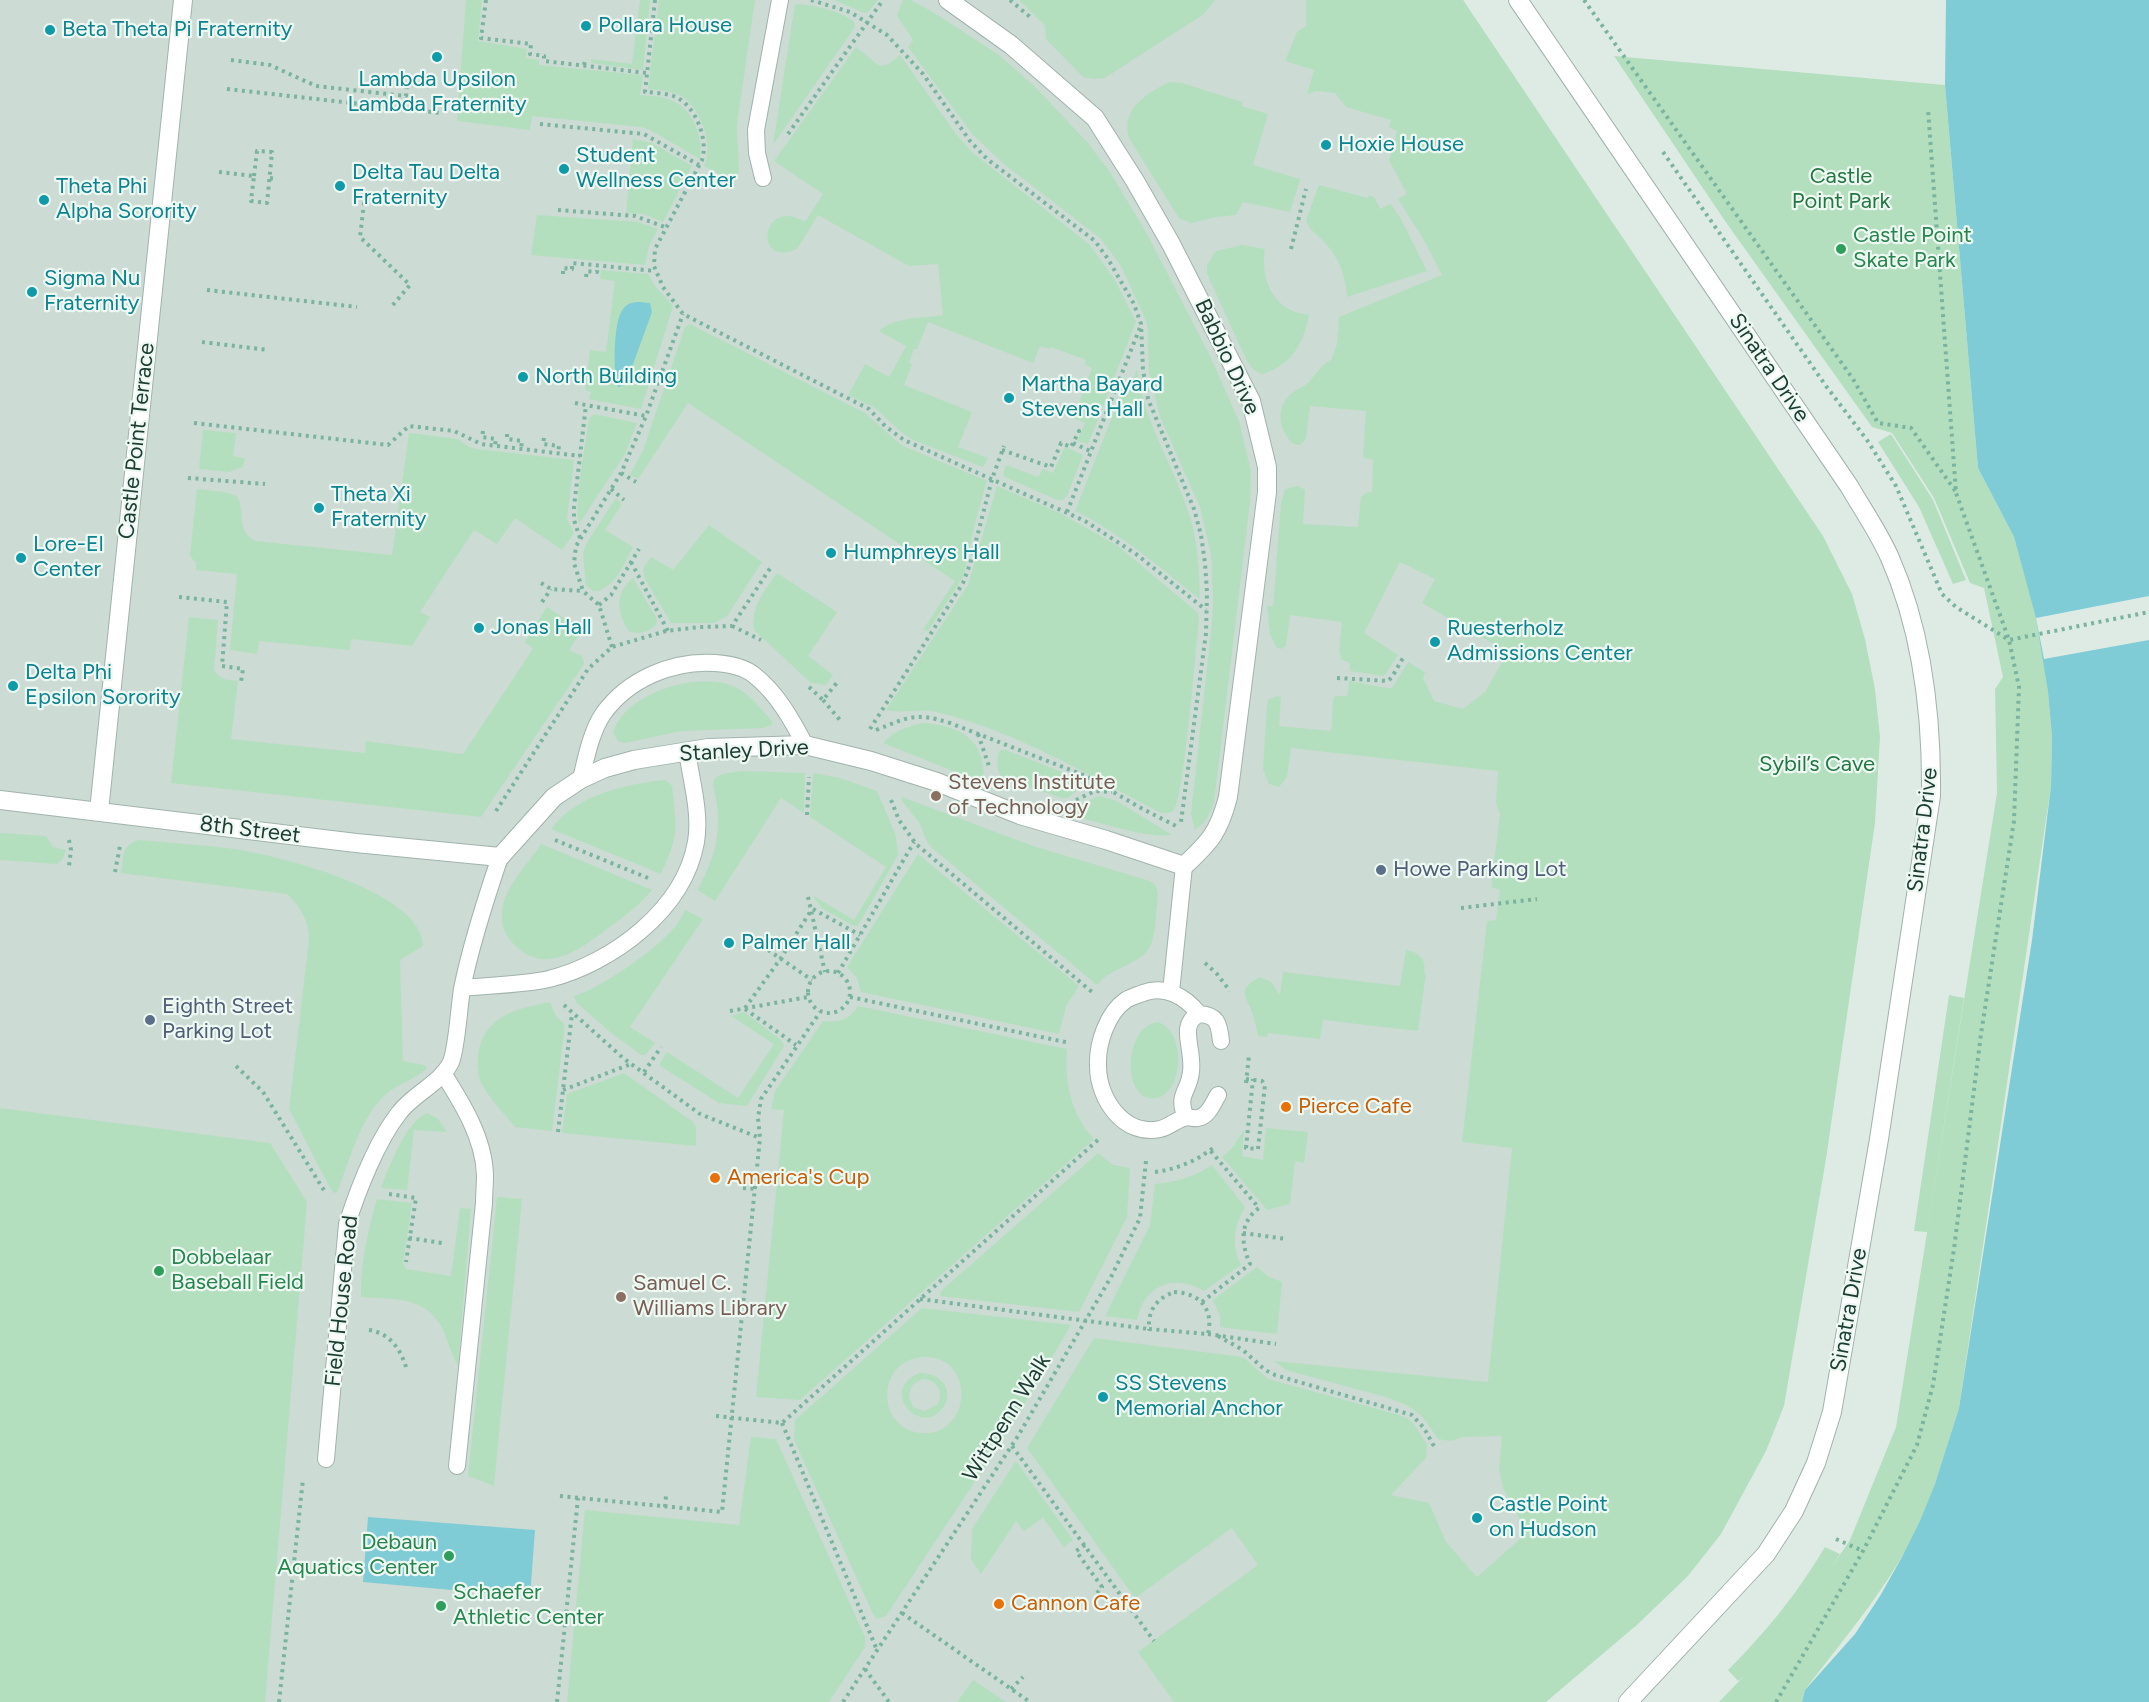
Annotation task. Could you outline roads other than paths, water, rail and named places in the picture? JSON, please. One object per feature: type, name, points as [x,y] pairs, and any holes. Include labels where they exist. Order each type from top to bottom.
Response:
[{"type":"street","name":"Castle Point Terrace","points":[[99,811],[183,0]]},
{"type":"street","name":"Babbio Drive","points":[[948,0],[1011,45],[1095,118],[1135,181],[1177,255],[1251,401],[1261,434],[1268,467],[1267,492],[1228,797],[1222,822],[1206,846],[1184,866]]},
{"type":"street","name":"Sinatra Drive","points":[[1518,0],[1849,486],[1890,558],[1910,614],[1921,659],[1932,757],[1931,796],[1879,1138],[1832,1412],[1816,1463],[1794,1511],[1766,1554],[1628,1702]]},
{"type":"street","name":"Stanley Drive","points":[[500,857],[555,797],[581,779],[615,766],[708,748],[805,745],[871,761],[937,782],[1020,815],[1184,866]]},
{"type":"street","name":"8th Street","points":[[0,800],[356,843],[500,857]]},
{"type":"lane","points":[[762,178],[757,153],[756,130],[780,0]]},
{"type":"lane","points":[[581,779],[595,731],[602,716],[612,703],[642,680],[662,669],[679,665],[701,662],[724,664],[754,674],[789,716],[805,745]]},
{"type":"lane","points":[[463,988],[546,980],[574,972],[620,946],[660,913],[676,891],[691,860],[696,843],[697,826],[687,751]]},
{"type":"lane","name":"Field House Road","points":[[326,1459],[346,1224],[358,1190],[394,1121],[414,1097],[443,1073],[452,1060],[463,988],[478,923],[500,857]]},
{"type":"lane","points":[[1171,992],[1184,866]]},
{"type":"lane","points":[[1199,1014],[1194,1007],[1171,992],[1155,989],[1126,1000],[1104,1029],[1098,1066],[1101,1083],[1108,1105],[1121,1119],[1148,1132],[1165,1128],[1186,1117],[1198,1118],[1207,1114],[1218,1095]]},
{"type":"lane","points":[[1186,1117],[1181,1107],[1181,1098],[1191,1075],[1188,1029],[1192,1018],[1199,1014],[1209,1015],[1217,1021],[1221,1041]]},
{"type":"lane","points":[[443,1073],[464,1107],[479,1144],[485,1173],[484,1203],[457,1466]]},
{"type":"water","points":[[1946,0],[2149,0],[2149,1702],[1802,1702],[1805,1690],[1855,1634],[1902,1557],[1935,1484],[1959,1408],[2032,940],[2051,786],[2052,737],[2048,692],[2036,618],[2014,537],[1978,468],[1945,85]]},
{"type":"water","points":[[630,303],[650,303],[652,312],[625,385],[618,387],[615,356],[617,324],[625,307]]},
{"type":"water","name":"Debaun Aquatics Center","points":[[368,1517],[535,1530],[530,1597],[363,1582]]},
{"type":"place","name":"Pollara House","points":[[586,26]]},
{"type":"place","name":"Beta Theta Pi Fraternity","points":[[50,30]]},
{"type":"place","name":"Lambda Upsilon Lambda Fraternity","points":[[437,57]]},
{"type":"place","name":"Hoxie House","points":[[1326,145]]},
{"type":"place","name":"Student Wellness Center","points":[[564,169]]},
{"type":"place","name":"Delta Tau Delta Fraternity","points":[[340,186]]},
{"type":"place","name":"Theta Phi Alpha Sorority","points":[[44,200]]},
{"type":"place","name":"Castle Point Skate Park","points":[[1841,249]]},
{"type":"place","name":"Sigma Nu Fraternity","points":[[32,292]]},
{"type":"place","name":"North Building","points":[[523,377]]},
{"type":"place","name":"Martha Bayard Stevens Hall","points":[[1009,398]]},
{"type":"place","name":"Theta Xi Fraternity","points":[[319,508]]},
{"type":"place","name":"Humphreys Hall","points":[[831,553]]},
{"type":"place","name":"Lore-El Center","points":[[21,558]]},
{"type":"place","name":"Jonas Hall","points":[[479,628]]},
{"type":"place","name":"Ruesterholz Admissions Center","points":[[1435,642]]},
{"type":"place","name":"Delta Phi Epsilon Sorority","points":[[13,686]]},
{"type":"place","name":"Stevens Institute of Technology","points":[[936,796]]},
{"type":"place","name":"Howe Parking Lot","points":[[1381,870]]},
{"type":"place","name":"Palmer Hall","points":[[729,943]]},
{"type":"place","name":"Eighth Street Parking Lot","points":[[150,1020]]},
{"type":"place","name":"Pierce Cafe","points":[[1286,1107]]},
{"type":"place","name":"America's Cup","points":[[715,1178]]},
{"type":"place","name":"Dobbelaar Baseball Field","points":[[159,1271]]},
{"type":"place","name":"Samuel C. Williams Library","points":[[621,1297]]},
{"type":"place","name":"SS Stevens Memorial Anchor","points":[[1103,1397]]},
{"type":"place","name":"Castle Point on Hudson","points":[[1477,1518]]},
{"type":"place","name":"Debaun Aquatics Center","points":[[449,1556]]},
{"type":"place","name":"Cannon Cafe","points":[[999,1604]]},
{"type":"place","name":"Schaefer Athletic Center","points":[[441,1606]]},
{"type":"park label","name":"Castle Point Park","points":[[1841,190]]},
{"type":"park label","name":"Sybil’s Cave","points":[[1817,765]]}]
